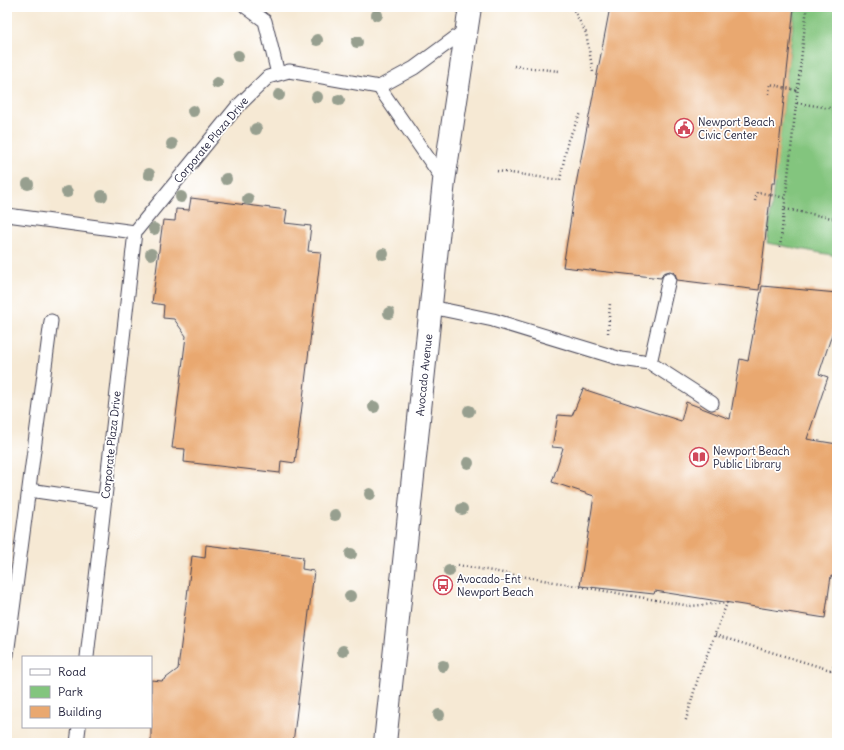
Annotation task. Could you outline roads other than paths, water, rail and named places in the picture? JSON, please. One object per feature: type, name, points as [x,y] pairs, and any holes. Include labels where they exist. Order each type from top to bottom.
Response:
[{"type":"street","name":"Avocado Avenue","points":[[385,743],[444,181],[470,7]]},
{"type":"lane","points":[[246,7],[265,21],[278,74]]},
{"type":"lane","points":[[444,181],[379,87],[414,68],[467,29]]},
{"type":"lane","name":"Corporate Plaza Drive","points":[[87,656],[135,232],[236,108],[268,77],[289,71],[379,87]]},
{"type":"lane","points":[[7,215],[135,232]]},
{"type":"lane","points":[[650,362],[670,279]]},
{"type":"lane","points":[[431,307],[493,320],[621,359],[650,362],[712,403]]},
{"type":"lane","points":[[7,655],[51,321]]},
{"type":"lane","points":[[29,490],[104,501]]},
{"type":"lane","points":[[77,743],[79,728]]},
{"type":"place","name":"Newport Beach Civic Center","points":[[684,128]]},
{"type":"place","name":"Newport Beach Public Library","points":[[699,457]]},
{"type":"place","name":"Avocado-Ent Newport Beach","points":[[443,585]]}]
